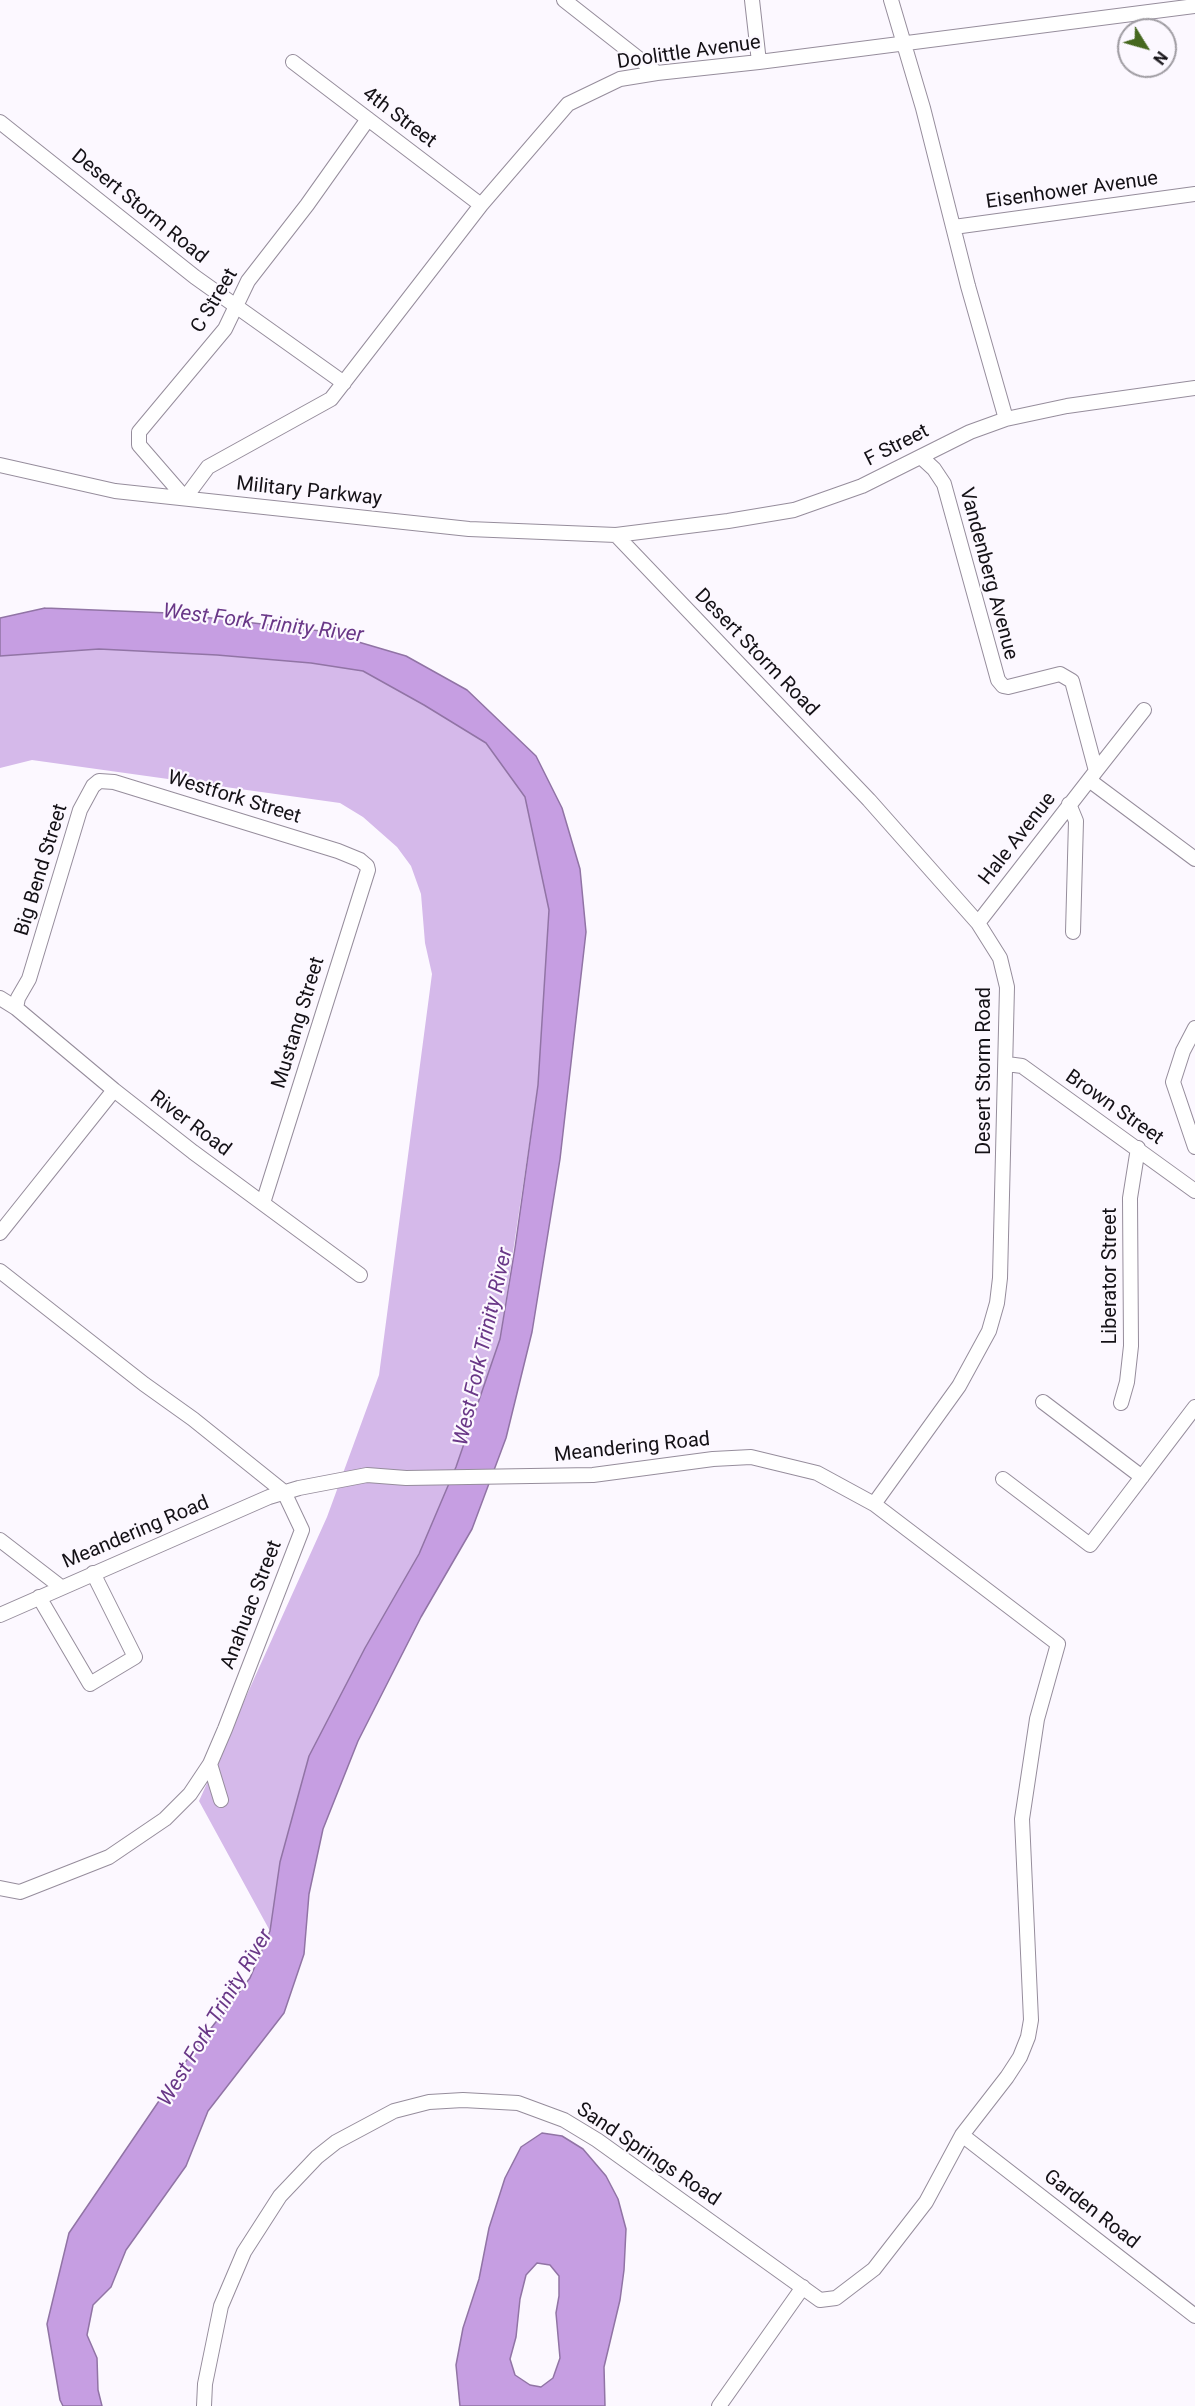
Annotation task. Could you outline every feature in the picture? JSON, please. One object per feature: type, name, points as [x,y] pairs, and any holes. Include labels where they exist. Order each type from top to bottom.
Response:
[{"type":"street","points":[[564,0],[657,73]]},
{"type":"street","points":[[752,0],[759,62]]},
{"type":"street","points":[[891,0],[923,108],[968,286],[1006,419]]},
{"type":"street","name":"Doolittle Avenue","points":[[185,498],[208,467],[331,399],[482,205],[568,104],[620,80],[657,73],[1195,6]]},
{"type":"street","name":"4th Street","points":[[293,62],[482,205]]},
{"type":"street","name":"C Street","points":[[185,498],[139,445],[139,432],[225,329],[248,280],[307,205],[368,119]]},
{"type":"street","name":"Desert Storm Road","points":[[0,122],[234,307],[344,383]]},
{"type":"street","name":"Eisenhower Avenue","points":[[954,227],[1195,194]]},
{"type":"street","name":"F Street","points":[[616,535],[794,510],[862,486],[970,432],[1006,419],[1067,406],[1195,388]]},
{"type":"street","name":"Vandenberg Avenue","points":[[921,457],[934,469],[944,484],[998,680],[1003,686],[1008,687],[1060,674],[1072,681],[1092,776]]},
{"type":"street","name":"Military Parkway","points":[[0,465],[116,491],[469,529],[571,535],[616,535]]},
{"type":"street","name":"Desert Storm Road","points":[[616,535],[861,792],[978,923],[1000,958],[1007,987],[1007,1064],[1000,1278],[997,1303],[989,1331],[959,1386],[874,1504]]},
{"type":"street","name":"Hale Avenue","points":[[978,923],[1144,710]]},
{"type":"street","points":[[1092,776],[1195,859]]},
{"type":"street","name":"Westfork Street","points":[[99,782],[114,782],[356,858]]},
{"type":"street","name":"Big Bend Street","points":[[16,1008],[18,999],[29,979],[80,810],[85,797],[99,782]]},
{"type":"street","points":[[1069,804],[1076,821],[1073,932]]},
{"type":"street","name":"Mustang Street","points":[[263,1203],[368,870],[367,866],[356,858]]},
{"type":"street","name":"River Road","points":[[0,999],[16,1008],[114,1090],[360,1275]]},
{"type":"street","points":[[1195,1028],[1183,1051],[1173,1082],[1195,1147]]},
{"type":"street","name":"Brown Street","points":[[1007,1064],[1022,1066],[1195,1191]]},
{"type":"street","points":[[0,1233],[114,1090]]},
{"type":"street","name":"Liberator Street","points":[[1121,1403],[1127,1382],[1131,1346],[1130,1198],[1138,1148]]},
{"type":"street","name":"Anahuac Street","points":[[0,1271],[284,1492],[302,1530],[210,1764],[190,1794],[165,1819],[109,1857],[20,1892],[0,1888]]},
{"type":"street","points":[[1043,1402],[1142,1477]]},
{"type":"street","points":[[1003,1479],[1090,1545],[1195,1407]]},
{"type":"street","name":"Meandering Road","points":[[0,1615],[93,1572],[284,1492],[368,1475],[406,1478],[593,1475],[713,1459],[751,1457],[818,1473],[874,1504],[1058,1644]]},
{"type":"street","points":[[0,1540],[61,1587]]},
{"type":"street","points":[[39,1597],[90,1684],[135,1657],[93,1572]]},
{"type":"street","name":"Sand Springs Road","points":[[204,2406],[205,2384],[221,2306],[244,2252],[280,2196],[310,2163],[336,2142],[394,2110],[429,2102],[463,2100],[518,2103],[564,2120],[597,2140],[820,2300],[836,2298],[874,2269],[926,2202],[962,2135],[1007,2077],[1020,2057],[1028,2037],[1031,2020],[1022,1819],[1037,1719],[1058,1644]]},
{"type":"street","points":[[210,1764],[221,1800]]},
{"type":"street","name":"Garden Road","points":[[962,2135],[1195,2316]]},
{"type":"street","points":[[719,2406],[803,2287]]},
{"type":"shaded area","points":[[45,608],[169,613],[321,631],[406,656],[467,690],[536,756],[562,808],[580,869],[586,932],[560,1159],[532,1332],[506,1438],[472,1529],[421,1617],[358,1741],[323,1829],[309,1894],[304,1954],[284,2013],[208,2111],[186,2166],[126,2250],[111,2287],[93,2305],[87,2335],[97,2358],[98,2390],[102,2406],[63,2406],[60,2400],[47,2324],[69,2233],[191,2054],[250,1978],[270,1931],[280,1862],[309,1756],[365,1648],[419,1554],[456,1467],[500,1339],[538,1085],[549,910],[525,797],[486,743],[424,705],[363,671],[311,663],[99,649],[0,656],[0,618]]},
{"type":"shaded area","points":[[99,649],[217,655],[311,663],[363,671],[424,705],[486,743],[525,797],[549,910],[538,1085],[500,1339],[448,1490],[419,1554],[365,1648],[309,1756],[280,1862],[270,1931],[199,1801],[327,1517],[379,1375],[432,974],[425,943],[421,894],[411,866],[397,847],[363,817],[340,803],[32,760],[0,768],[0,656]]},
{"type":"shaded area","points":[[542,2133],[562,2136],[583,2149],[606,2176],[618,2199],[626,2229],[624,2270],[620,2300],[604,2367],[605,2406],[460,2406],[456,2365],[463,2328],[479,2279],[489,2228],[505,2178],[521,2147]],"holes":[[[537,2263],[550,2265],[559,2276],[556,2313],[560,2358],[553,2378],[541,2387],[530,2385],[515,2375],[510,2359],[526,2275]]]},
{"type":"water label","name":"West Fork Trinity River","points":[[263,624]]},
{"type":"water label","name":"West Fork Trinity River","points":[[484,1347]]},
{"type":"water label","name":"West Fork Trinity River","points":[[216,2018]]}]
